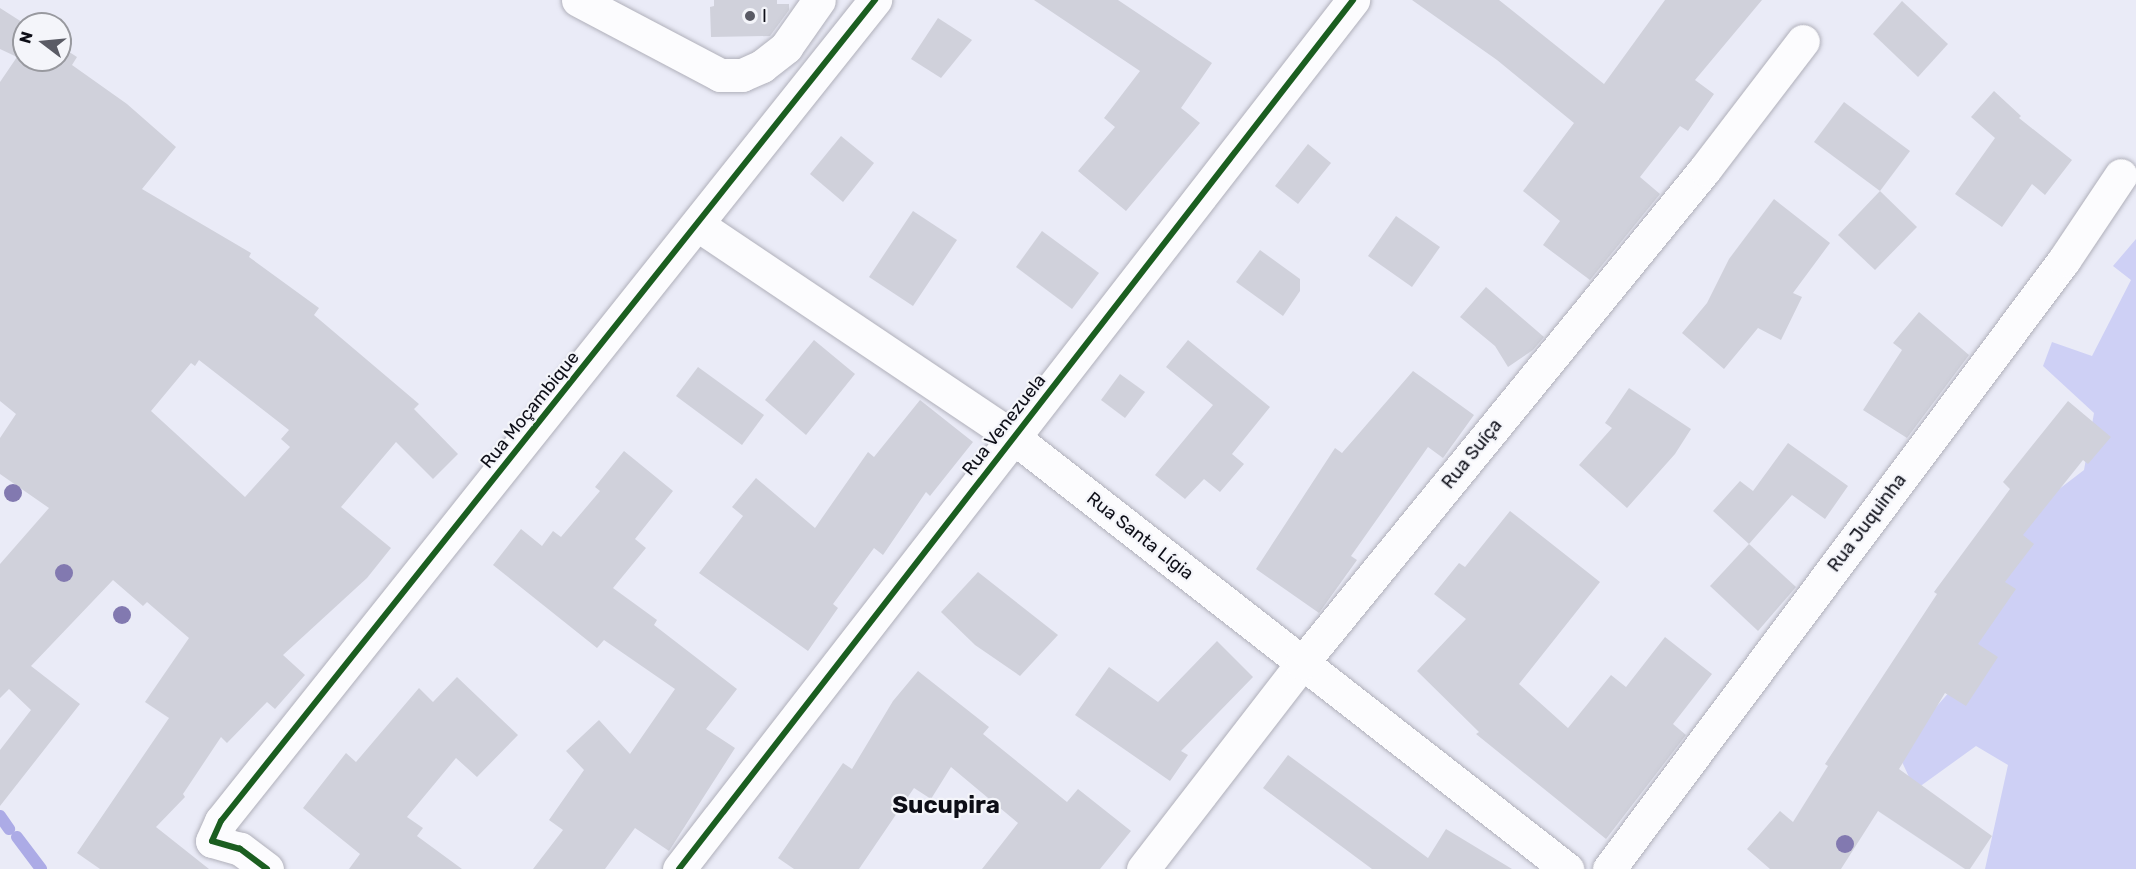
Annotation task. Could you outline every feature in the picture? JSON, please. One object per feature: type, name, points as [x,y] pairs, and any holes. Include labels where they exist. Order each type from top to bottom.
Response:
[{"type":"street","points":[[578,0],[720,75],[742,75],[762,66],[786,47],[819,0]]},
{"type":"street","name":"Rua Moçambique","points":[[267,869],[240,849],[212,840],[221,821],[875,0]]},
{"type":"street","name":"Rua Venezuela","points":[[680,869],[1353,0]]},
{"type":"street","name":"Rua Suíça","points":[[1143,869],[1302,663],[1705,169],[1803,41]]},
{"type":"street","name":"Rua Juquinha","points":[[1610,869],[2064,260],[2121,175]]},
{"type":"street","name":"Rua Santa Lígia","points":[[698,225],[1013,437],[1567,869]]},
{"type":"shaded area","points":[[2136,239],[2136,869],[1985,869],[2008,765],[1976,746],[1915,790],[1897,751],[1952,689],[2033,509],[2084,470],[2094,413],[2043,366],[2052,342],[2092,356],[2131,280],[2113,266]]},
{"type":"building","name":"I","points":[[714,0],[777,0],[777,4],[789,4],[789,10],[770,36],[711,37],[710,7],[714,6]]},
{"type":"building","points":[[1034,0],[1118,0],[1212,63],[1181,108],[1200,123],[1126,211],[1078,171],[1115,127],[1104,118],[1140,71]]},
{"type":"building","points":[[1412,0],[1499,0],[1604,84],[1665,0],[1762,0],[1695,80],[1714,94],[1688,131],[1680,126],[1640,177],[1660,194],[1590,280],[1543,245],[1560,221],[1523,191],[1574,123],[1497,60]]},
{"type":"building","points":[[1902,1],[1948,44],[1918,77],[1873,34]]},
{"type":"building","points":[[0,8],[12,16],[12,55],[0,49]]},
{"type":"building","points":[[938,18],[972,40],[941,78],[911,59]]},
{"type":"building","points":[[72,54],[77,57],[72,65]]},
{"type":"building","points":[[12,64],[12,72],[72,72],[72,65],[127,104],[176,147],[142,189],[251,253],[249,257],[319,308],[314,315],[419,404],[414,409],[458,454],[433,479],[396,442],[341,507],[391,548],[367,578],[283,655],[305,675],[275,709],[267,702],[227,743],[221,737],[183,794],[185,797],[156,827],[209,869],[100,869],[77,853],[169,718],[145,702],[189,638],[147,602],[143,606],[113,580],[31,666],[80,704],[0,806],[0,750],[31,710],[9,689],[0,698],[0,564],[49,508],[0,474],[0,438],[16,414],[0,401],[0,82]],"holes":[[[199,360],[289,430],[281,439],[290,447],[245,497],[151,411],[191,363],[195,366]]]},
{"type":"building","points":[[1994,91],[2021,116],[2019,118],[2072,160],[2045,195],[2032,184],[2002,227],[1955,194],[1995,138],[1971,117]]},
{"type":"building","points":[[1844,102],[1910,151],[1880,191],[1814,142]]},
{"type":"building","points":[[841,136],[874,163],[843,202],[810,174]]},
{"type":"building","points":[[1308,144],[1331,163],[1298,204],[1275,186]]},
{"type":"building","points":[[1880,191],[1917,227],[1875,270],[1838,235]]},
{"type":"building","points":[[1774,199],[1830,243],[1793,293],[1802,297],[1781,340],[1758,328],[1724,369],[1682,333],[1707,303],[1729,259]]},
{"type":"building","points":[[913,211],[957,240],[913,306],[869,277]]},
{"type":"building","points":[[1396,216],[1440,247],[1412,287],[1368,256]]},
{"type":"building","points":[[1042,231],[1099,273],[1072,309],[1016,267]]},
{"type":"building","points":[[1260,250],[1300,279],[1300,291],[1283,316],[1236,282]]},
{"type":"building","points":[[1486,287],[1544,337],[1533,350],[1508,367],[1495,346],[1460,317]]},
{"type":"building","points":[[1919,312],[1969,355],[1907,438],[1863,410],[1902,350],[1893,343]]},
{"type":"building","points":[[814,340],[855,374],[806,435],[765,400]]},
{"type":"building","points":[[1188,340],[1270,407],[1232,454],[1244,464],[1220,492],[1204,479],[1185,499],[1155,475],[1213,405],[1166,367]]},
{"type":"building","points":[[698,367],[764,415],[742,445],[676,396]]},
{"type":"building","points":[[1413,371],[1474,415],[1443,458],[1428,447],[1351,556],[1357,560],[1319,613],[1256,569],[1335,448],[1342,453]]},
{"type":"building","points":[[1120,374],[1145,392],[1125,418],[1101,400]]},
{"type":"building","points":[[1629,388],[1691,429],[1675,454],[1627,508],[1579,465],[1612,428],[1605,423]]},
{"type":"building","points":[[920,400],[973,442],[930,496],[926,492],[883,555],[874,548],[833,604],[838,608],[808,651],[699,573],[743,516],[732,507],[756,478],[815,528],[868,452],[874,457]]},
{"type":"building","points":[[2068,401],[2111,437],[2088,464],[2083,460],[2023,535],[2034,544],[2005,582],[2016,589],[1978,644],[1998,657],[1966,706],[1945,693],[1899,769],[1992,836],[1970,869],[1965,869],[1878,811],[1841,869],[1770,869],[1747,849],[1780,811],[1793,822],[1828,766],[1825,764],[1937,594],[1934,592],[2010,489],[2003,482]]},
{"type":"building","points":[[1788,443],[1848,486],[1825,519],[1792,495],[1749,544],[1713,511],[1740,481],[1753,491]]},
{"type":"building","points":[[624,451],[673,491],[635,539],[646,548],[613,588],[657,620],[654,625],[737,689],[706,729],[735,748],[669,851],[635,828],[605,869],[533,869],[563,830],[549,820],[584,770],[566,751],[599,720],[630,754],[675,689],[604,640],[597,648],[493,565],[521,529],[542,546],[553,531],[561,537],[600,491],[595,487]]},
{"type":"building","points":[[1510,511],[1600,582],[1519,684],[1568,728],[1611,675],[1626,687],[1665,637],[1712,674],[1673,724],[1686,735],[1606,839],[1476,734],[1479,732],[1417,671],[1466,619],[1434,594],[1459,563],[1465,567]]},
{"type":"building","points":[[1749,544],[1796,587],[1758,631],[1710,586]]},
{"type":"building","points":[[978,572],[1058,635],[1020,676],[975,645],[941,612]]},
{"type":"building","points":[[1217,641],[1253,677],[1181,751],[1188,755],[1170,781],[1075,715],[1109,667],[1158,702]]},
{"type":"building","points":[[918,671],[989,727],[983,734],[1067,802],[1078,789],[1131,831],[1100,869],[982,869],[1018,823],[951,767],[931,799],[914,788],[859,869],[794,869],[778,858],[843,763],[852,769],[893,701]]},
{"type":"building","points":[[457,677],[518,735],[477,777],[456,758],[407,817],[423,828],[417,836],[462,869],[349,869],[360,854],[303,808],[346,753],[356,762],[419,688],[433,702]]},
{"type":"building","points":[[1288,755],[1428,858],[1446,829],[1512,869],[1372,869],[1263,788]]},
{"type":"waterway","points":[[0,816],[9,829]]},
{"type":"waterway","points":[[17,837],[41,869]]},
{"type":"cycle path","points":[[267,869],[240,849],[212,841],[221,821],[875,0]]},
{"type":"cycle path","points":[[679,869],[1353,0]]},
{"type":"place","name":"I","points":[[750,16]]},
{"type":"district","name":"Sucupira","points":[[946,806]]}]
